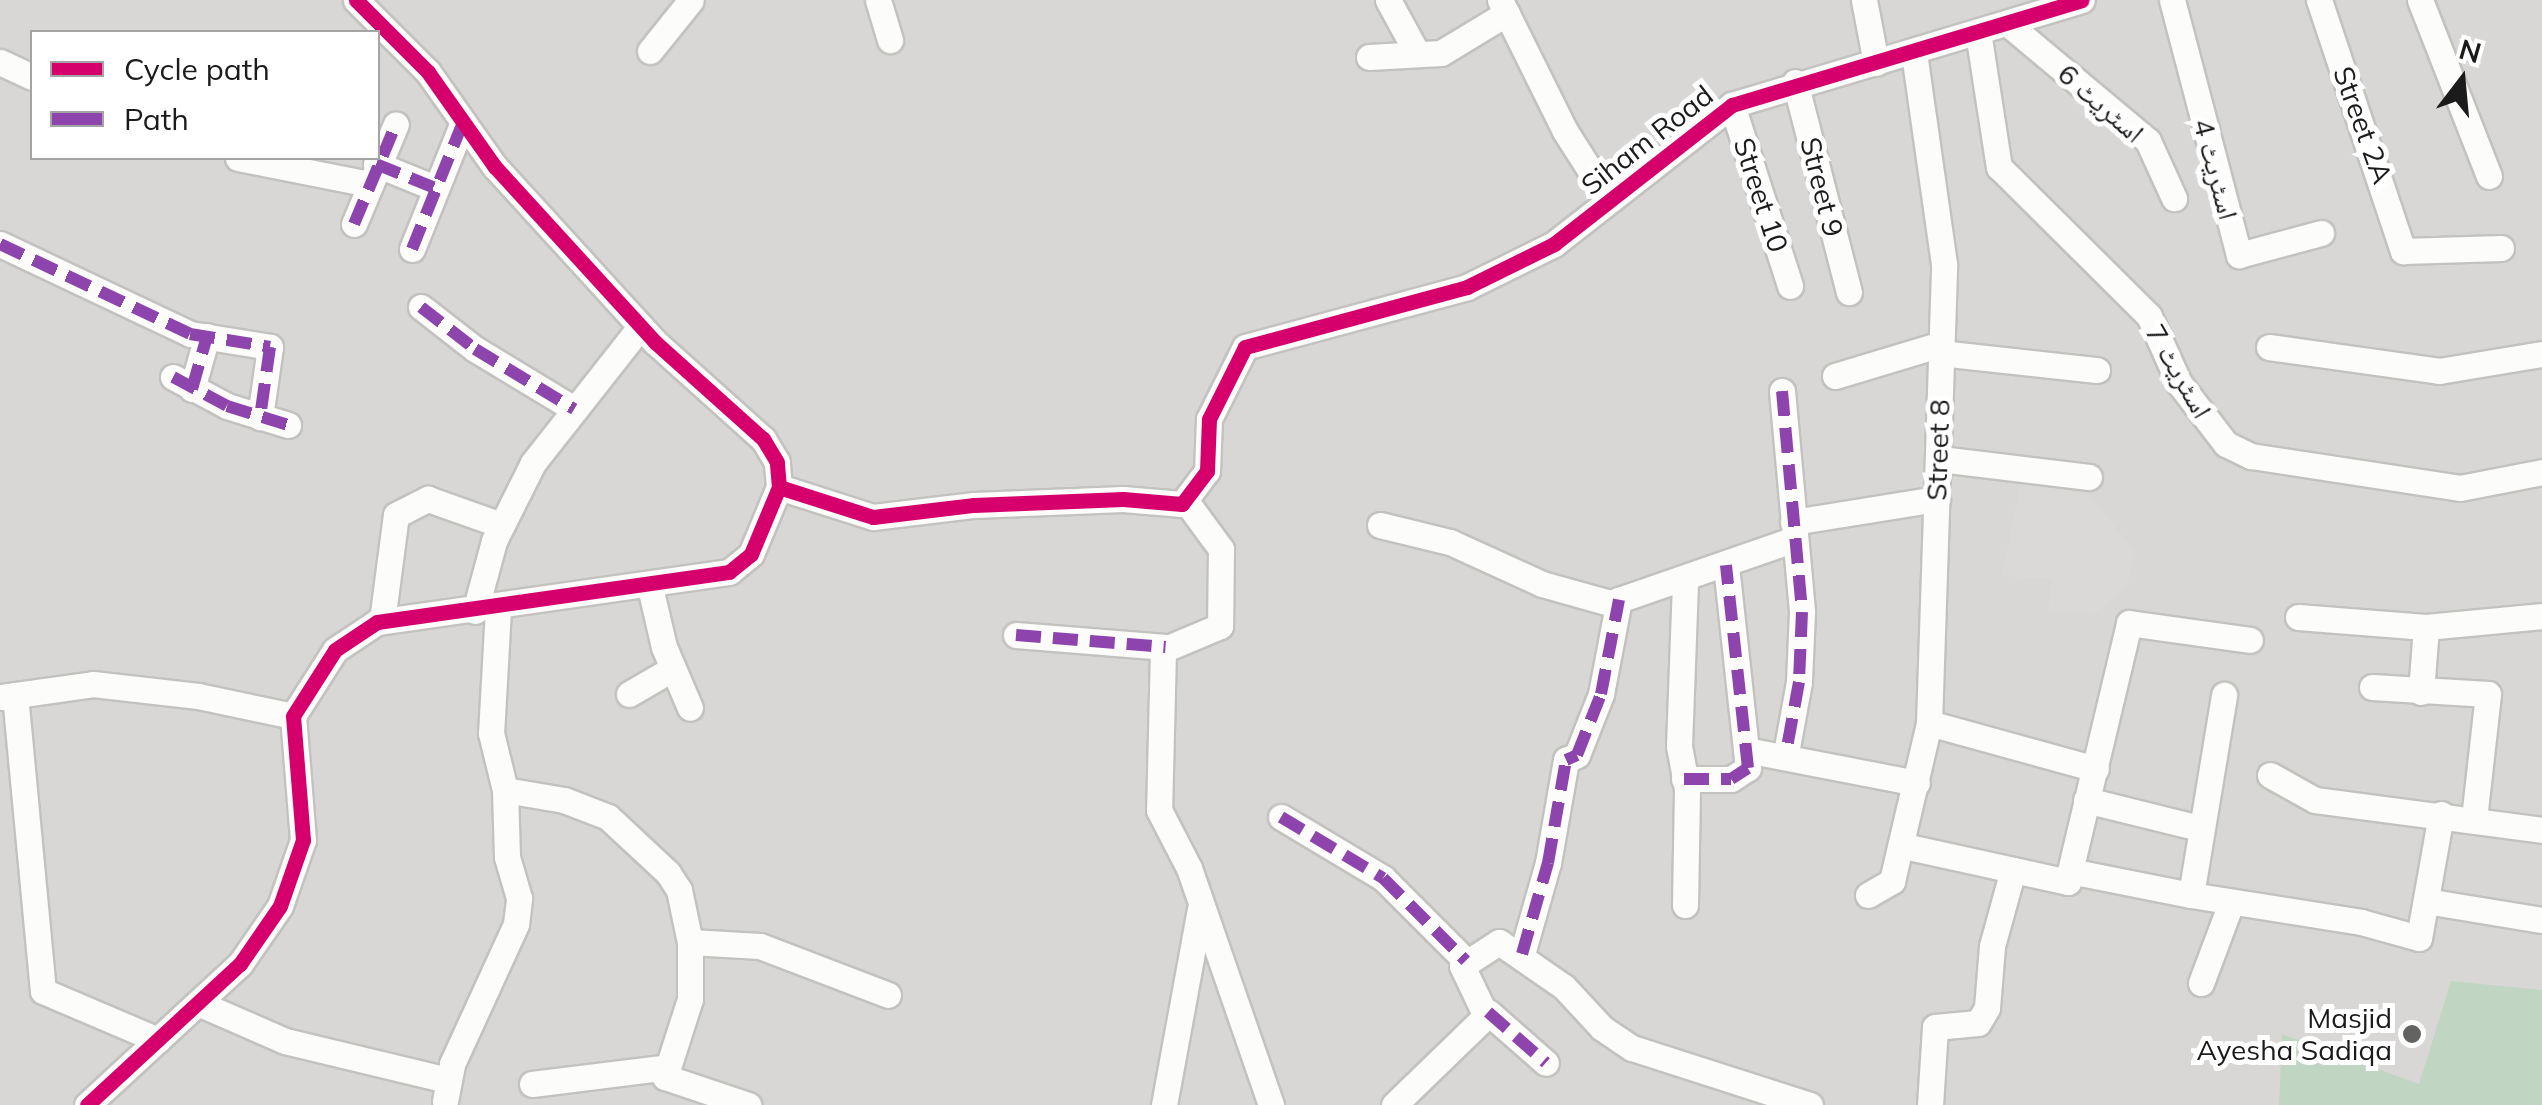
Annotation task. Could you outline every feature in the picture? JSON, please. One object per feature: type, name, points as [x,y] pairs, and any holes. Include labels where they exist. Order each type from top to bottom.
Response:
[{"type":"street","points":[[87,1105],[240,964],[280,906],[304,840],[292,716],[336,650],[382,622],[650,587],[746,562],[778,487],[777,462],[764,438],[640,326],[494,167],[428,72],[356,0]]},
{"type":"street","points":[[650,50],[691,0]]},
{"type":"street","points":[[878,0],[890,40]]},
{"type":"street","points":[[1388,0],[1416,53]]},
{"type":"street","points":[[1864,0],[1876,63]]},
{"type":"street","name":"Siham Road","points":[[1186,500],[1208,471],[1209,420],[1231,370],[1253,343],[1467,286],[1554,244],[1732,105],[1794,82],[1914,54],[2018,14],[2082,0]]},
{"type":"street","name":"اسٹریٹ 4","points":[[2172,0],[2239,256],[2321,234]]},
{"type":"street","name":"Street 2A","points":[[2319,0],[2403,250],[2501,248]]},
{"type":"street","points":[[2420,0],[2489,176]]},
{"type":"street","points":[[1369,57],[1454,49],[1504,7],[1565,131],[1610,200]]},
{"type":"street","name":"اسٹریٹ 6","points":[[2018,14],[2148,141],[2174,198]]},
{"type":"street","name":"اسٹریٹ 7","points":[[1978,32],[2000,167],[2149,316],[2179,383],[2226,444],[2251,456],[2460,488],[2542,472]]},
{"type":"street","name":"Street 8","points":[[1868,895],[1892,882],[1904,846],[1929,723],[1944,264],[1914,54]]},
{"type":"street","points":[[0,62],[30,76]]},
{"type":"street","name":"Street 9","points":[[1794,82],[1849,292]]},
{"type":"street","name":"Street 10","points":[[1732,105],[1790,286]]},
{"type":"street","points":[[412,249],[463,122]]},
{"type":"street","points":[[380,157],[396,124]]},
{"type":"street","points":[[255,160],[372,174],[435,188]]},
{"type":"street","points":[[354,224],[379,160]]},
{"type":"street","points":[[0,244],[190,334],[270,348],[260,417]]},
{"type":"street","points":[[421,306],[475,349],[574,410]]},
{"type":"street","points":[[198,1003],[284,1041],[446,1090],[516,924],[520,898],[507,857],[505,790],[491,732],[487,610],[501,525],[534,463],[640,326]]},
{"type":"street","points":[[207,336],[183,383],[288,425]]},
{"type":"street","points":[[2269,347],[2438,370],[2542,354]]},
{"type":"street","points":[[1835,376],[1940,349],[2097,370]]},
{"type":"street","points":[[1782,391],[1801,642],[1786,753]]},
{"type":"street","points":[[1940,459],[2088,478]]},
{"type":"street","points":[[778,487],[874,517],[974,505],[1186,500],[1221,548],[1220,626],[1166,647],[1016,635]]},
{"type":"street","points":[[1380,525],[1450,542],[1574,595],[1619,600],[1726,565],[1794,531],[1937,498]]},
{"type":"street","points":[[382,622],[396,515],[428,499],[501,525]]},
{"type":"street","points":[[1684,779],[1742,777],[1746,750],[1726,565]]},
{"type":"street","points":[[1685,581],[1678,746],[1684,779],[1685,905]]},
{"type":"street","points":[[650,587],[672,669],[690,708]]},
{"type":"street","points":[[1522,954],[1548,863],[1566,760],[1577,754],[1601,694],[1619,600]]},
{"type":"street","points":[[2298,617],[2426,627],[2542,616]]},
{"type":"street","points":[[1904,846],[2068,882],[2129,623],[2250,640]]},
{"type":"street","points":[[2421,692],[2426,627]]},
{"type":"street","points":[[1166,647],[1159,810],[1272,1105]]},
{"type":"street","points":[[628,694],[672,669]]},
{"type":"street","points":[[158,1040],[43,991],[8,696],[94,684],[198,696],[292,716]]},
{"type":"street","points":[[2372,687],[2488,694],[2474,818]]},
{"type":"street","points":[[2191,895],[2199,828],[2224,695]]},
{"type":"street","points":[[1929,723],[2096,770]]},
{"type":"street","points":[[1746,750],[1786,753],[1917,783]]},
{"type":"street","points":[[2270,776],[2315,800],[2542,830]]},
{"type":"street","points":[[505,790],[564,800],[608,818],[679,890],[690,942],[690,999],[668,1067],[668,1079],[748,1105]]},
{"type":"street","points":[[2086,800],[2199,828]]},
{"type":"street","points":[[2070,871],[2361,922],[2419,938],[2441,814]]},
{"type":"street","points":[[1281,817],[1384,878],[1466,961]]},
{"type":"street","points":[[1930,1105],[1935,1027],[1978,1023],[1988,1008],[1992,946],[2014,870]]},
{"type":"street","points":[[2426,901],[2542,920]]},
{"type":"street","points":[[2201,984],[2231,902]]},
{"type":"street","points":[[1164,1105],[1200,909]]},
{"type":"street","points":[[690,942],[760,946],[888,995]]},
{"type":"street","points":[[1546,1063],[1488,1012],[1461,972],[1466,961],[1491,942],[1522,954],[1632,1048],[1810,1105]]},
{"type":"street","points":[[1394,1105],[1488,1012]]},
{"type":"street","points":[[532,1084],[668,1067]]},
{"type":"shaded area","points":[[0,0],[2542,0],[2542,1105],[0,1105]]},
{"type":"shaded area","points":[[2021,482],[2088,494],[2134,550],[2127,586],[2096,612],[2048,611],[2052,579],[2002,576]]},
{"type":"green space","points":[[2451,981],[2542,990],[2542,1105],[2279,1105],[2282,1034],[2419,1084]]},
{"type":"marked path","points":[[412,249],[463,122]]},
{"type":"marked path","points":[[354,224],[396,124]]},
{"type":"marked path","points":[[376,164],[435,188]]},
{"type":"marked path","points":[[0,244],[190,334],[270,347],[260,417]]},
{"type":"marked path","points":[[421,307],[475,349],[574,409]]},
{"type":"marked path","points":[[192,389],[207,336]]},
{"type":"marked path","points":[[173,377],[227,406],[288,425]]},
{"type":"marked path","points":[[1782,391],[1802,612],[1799,682],[1786,753]]},
{"type":"marked path","points":[[1684,779],[1731,779],[1748,768],[1726,565]]},
{"type":"marked path","points":[[1522,954],[1548,863],[1566,760],[1577,755],[1601,694],[1619,600]]},
{"type":"marked path","points":[[1016,635],[1166,647]]},
{"type":"marked path","points":[[1281,817],[1383,878],[1466,961]]},
{"type":"marked path","points":[[1488,1012],[1546,1063]]},
{"type":"cycle path","points":[[87,1105],[240,964],[280,906],[303,840],[293,716],[335,650],[377,622],[729,572],[751,554],[779,487],[777,462],[763,439],[655,342],[495,167],[428,72],[356,0]]},
{"type":"cycle path","points":[[779,487],[873,517],[974,505],[1123,499],[1182,504],[1207,471],[1209,419],[1245,347],[1467,287],[1554,244],[1732,105],[2082,0]]},
{"type":"place","name":"Masjid Ayesha Sadiqa","points":[[2412,1034]]}]
